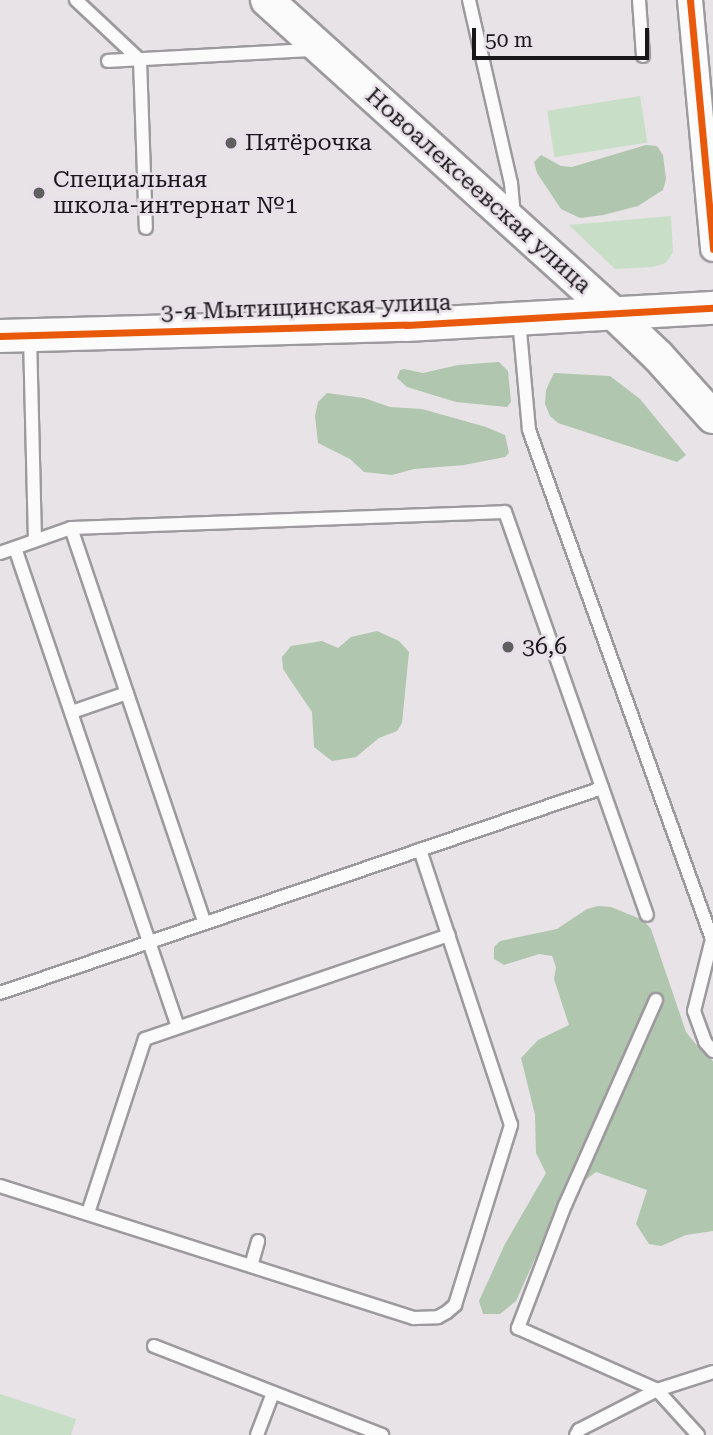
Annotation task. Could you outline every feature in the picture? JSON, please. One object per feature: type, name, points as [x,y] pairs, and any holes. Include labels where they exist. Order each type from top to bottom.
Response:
[{"type":"street","name":"Новоалексеевская улица","points":[[267,0],[613,313],[658,356],[713,417]]},
{"type":"street","points":[[690,0],[713,249]]},
{"type":"street","name":"3-я Мытищинская улица","points":[[15,336],[519,320],[713,308]]},
{"type":"lane","points":[[76,0],[140,60],[146,228]]},
{"type":"lane","points":[[470,0],[511,183],[514,226]]},
{"type":"lane","points":[[639,0],[643,57]]},
{"type":"lane","points":[[108,61],[322,50]]},
{"type":"lane","points":[[519,320],[529,430],[712,939],[694,1011],[705,1042],[713,1051]]},
{"type":"lane","points":[[15,336],[35,540]]},
{"type":"lane","points":[[0,553],[71,528],[505,512],[647,915]]},
{"type":"lane","points":[[71,528],[205,923]]},
{"type":"lane","points":[[15,548],[178,1027]]},
{"type":"lane","points":[[72,712],[128,693]]},
{"type":"lane","points":[[0,993],[603,788]]},
{"type":"lane","points":[[0,1185],[414,1318],[438,1317],[455,1305],[511,1125],[420,850]]},
{"type":"lane","points":[[88,1213],[142,1043],[149,1037],[449,935]]},
{"type":"lane","points":[[656,1000],[563,1210],[518,1328],[657,1390],[698,1435]]},
{"type":"lane","points":[[251,1266],[258,1241]]},
{"type":"lane","points":[[154,1346],[382,1435]]},
{"type":"lane","points":[[576,1435],[579,1430],[657,1390],[713,1372]]},
{"type":"lane","points":[[257,1435],[273,1392]]},
{"type":"green space","points":[[640,96],[647,142],[555,157],[547,111]]},
{"type":"green space","points":[[646,145],[657,146],[663,155],[666,179],[663,190],[638,206],[603,215],[580,218],[561,209],[537,173],[534,162],[541,155],[561,166],[572,167]]},
{"type":"green space","points":[[671,216],[673,252],[666,263],[653,267],[615,269],[569,225]]},
{"type":"green space","points":[[499,362],[508,371],[511,402],[507,407],[456,402],[407,387],[397,378],[400,370],[404,369],[423,373],[458,365]]},
{"type":"green space","points":[[554,373],[610,376],[640,399],[686,455],[677,462],[558,423],[550,416],[545,404],[546,390]]},
{"type":"green space","points":[[327,393],[364,398],[390,407],[422,409],[486,427],[505,435],[509,453],[505,457],[464,465],[414,469],[392,475],[364,472],[350,459],[318,443],[315,416],[318,402]]},
{"type":"green space","points":[[377,631],[399,641],[409,652],[402,723],[397,731],[379,738],[356,757],[332,761],[314,747],[312,712],[283,669],[282,657],[291,646],[322,641],[338,648],[351,637]]},
{"type":"green space","points":[[611,907],[643,920],[651,929],[686,1032],[713,1061],[713,1231],[686,1235],[661,1246],[649,1244],[636,1224],[647,1190],[596,1172],[562,1198],[516,1301],[500,1314],[483,1314],[479,1301],[505,1244],[546,1173],[536,1153],[535,1115],[521,1058],[538,1040],[569,1025],[554,979],[556,967],[552,956],[539,954],[504,965],[494,959],[494,947],[500,941],[557,929],[587,909]]},
{"type":"green space","points":[[0,1394],[76,1419],[71,1435],[0,1435]]},
{"type":"cycle path","points":[[690,0],[713,249]]},
{"type":"cycle path","points":[[0,336],[406,325],[713,308]]},
{"type":"place","name":"Пятёрочка","points":[[231,143]]},
{"type":"place","name":"Специальная школа-интернат №1","points":[[39,193]]},
{"type":"place","name":"36,6","points":[[508,647]]}]
